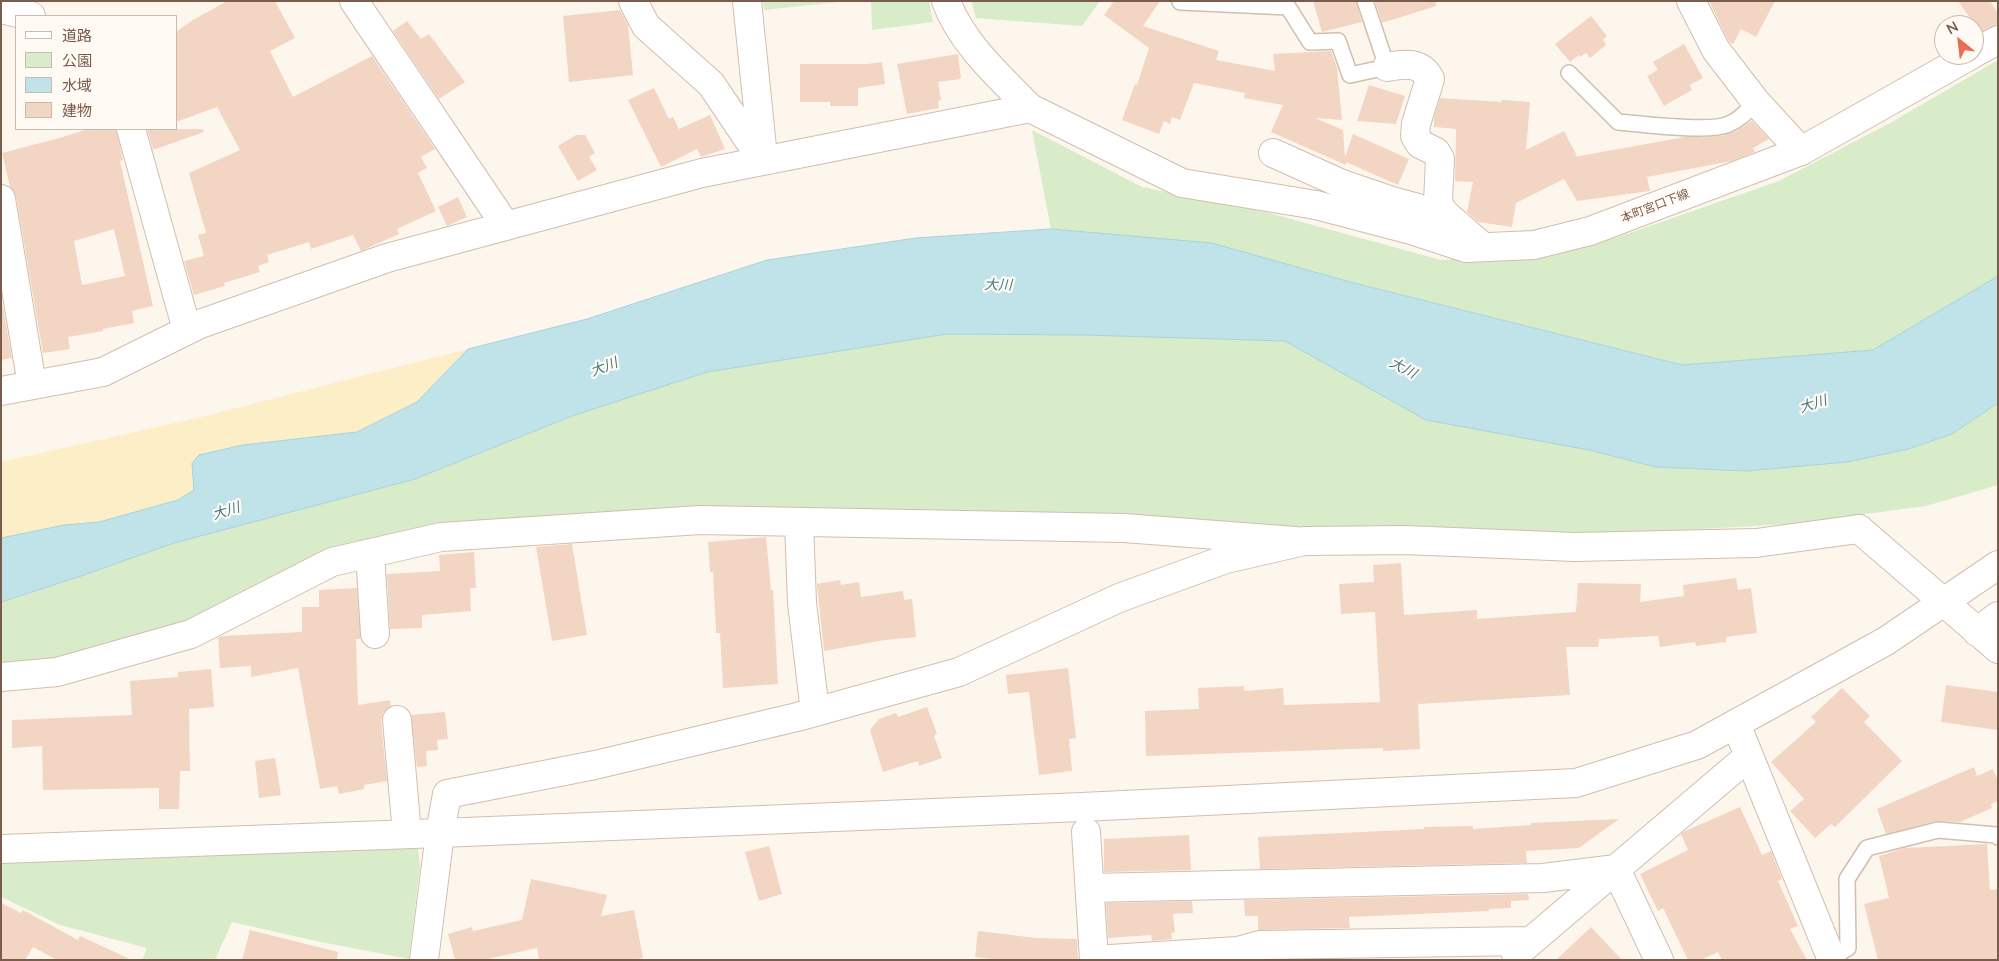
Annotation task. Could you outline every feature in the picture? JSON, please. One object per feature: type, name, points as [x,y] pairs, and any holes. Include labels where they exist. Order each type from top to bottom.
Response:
[{"type":"street","points":[[354,1],[506,226]]},
{"type":"street","points":[[632,1],[646,26],[711,84],[763,161]]},
{"type":"street","points":[[747,1],[763,161]]},
{"type":"street","points":[[946,1],[950,14],[974,49],[1030,108]]},
{"type":"street","points":[[1691,1],[1716,50],[1756,102],[1801,151]]},
{"type":"street","points":[[1,9],[27,15]]},
{"type":"street","points":[[1984,48],[1998,40]]},
{"type":"street","points":[[1387,67],[1404,64],[1416,66],[1426,71],[1430,79],[1416,124],[1415,136],[1420,144],[1436,152],[1440,159],[1438,202],[1443,212],[1483,247]]},
{"type":"street","name":"本町宮口下線","points":[[1030,108],[1182,182],[1316,205],[1411,230],[1466,248],[1534,245],[1590,230],[1801,151],[1953,65]]},
{"type":"street","points":[[1,391],[103,372],[200,324],[388,258],[702,173],[1030,108]]},
{"type":"street","points":[[131,130],[188,330]]},
{"type":"street","points":[[1273,153],[1342,184],[1392,201],[1448,216]]},
{"type":"street","points":[[1,199],[32,385]]},
{"type":"street","points":[[1,677],[57,672],[191,634],[332,562],[370,553],[441,537],[692,520],[1124,528],[1304,541],[1405,540],[1575,547],[1756,543],[1859,529],[1943,603],[1991,632]]},
{"type":"street","points":[[799,522],[802,603],[815,712]]},
{"type":"street","points":[[424,960],[440,833],[447,794],[595,765],[815,712],[959,672],[1119,598],[1226,559],[1304,541]]},
{"type":"street","points":[[370,553],[376,634]]},
{"type":"street","points":[[1,850],[1072,807],[1576,783],[1697,746],[1886,641],[1998,565]]},
{"type":"street","points":[[397,720],[407,834]]},
{"type":"street","points":[[1736,724],[1832,959]]},
{"type":"street","points":[[1509,960],[1749,756]]},
{"type":"street","points":[[1086,832],[1094,960],[1238,951],[1260,944],[1530,941]]},
{"type":"street","points":[[1090,888],[1543,878],[1616,868]]},
{"type":"street","points":[[1616,868],[1659,960]]},
{"type":"lane","points":[[1180,2],[1288,7],[1310,42],[1338,40],[1350,75],[1387,67],[1365,1]]},
{"type":"lane","points":[[1569,73],[1618,122],[1713,128],[1729,125],[1746,113],[1756,102]]},
{"type":"lane","points":[[1832,959],[1848,948],[1847,878],[1867,848],[1938,830],[1996,835],[1998,837]]},
{"type":"green space","points":[[763,1],[848,1],[764,10]]},
{"type":"green space","points":[[871,1],[929,1],[933,22],[872,30]]},
{"type":"green space","points":[[971,1],[1100,1],[1082,26],[976,18]]},
{"type":"green space","points":[[1998,60],[1998,276],[1873,350],[1682,365],[1350,282],[1212,243],[1051,229],[1032,130],[1142,187],[1269,213],[1441,260],[1548,252],[1618,237],[1779,181],[1890,123]]},
{"type":"green space","points":[[947,334],[1084,335],[1285,341],[1426,420],[1589,450],[1656,467],[1746,471],[1847,462],[1908,449],[1952,434],[1998,403],[1998,485],[1926,506],[1790,524],[1612,534],[1457,535],[1261,525],[700,520],[332,562],[180,637],[1,677],[1,602],[174,543],[415,479],[572,416],[707,372]]},
{"type":"green space","points":[[415,822],[420,866],[409,959],[232,922],[215,960],[142,960],[147,948],[60,925],[1,897],[1,852]]},
{"type":"sand","points":[[468,349],[417,402],[357,432],[243,445],[199,455],[192,463],[195,490],[178,500],[99,522],[64,525],[1,538],[1,462],[197,418]]},
{"type":"water","name":"大川","points":[[1051,229],[1212,243],[1350,282],[1682,365],[1873,350],[1998,276],[1998,403],[1952,434],[1908,449],[1847,462],[1746,471],[1656,467],[1589,450],[1426,420],[1285,341],[1084,335],[947,334],[707,372],[572,416],[415,479],[174,543],[1,602],[1,538],[64,525],[99,522],[178,500],[194,490],[192,463],[199,455],[243,445],[357,432],[417,402],[468,349],[587,319],[767,260],[916,238]]},
{"type":"building","points":[[227,1],[275,1],[295,38],[270,51],[293,97],[372,56],[435,149],[421,157],[427,168],[418,173],[436,211],[397,229],[399,234],[361,251],[353,235],[311,249],[309,242],[267,255],[269,262],[258,266],[260,272],[224,283],[225,286],[194,295],[184,261],[204,256],[198,235],[206,233],[189,173],[240,150],[217,107],[178,121],[178,31]]},
{"type":"building","points":[[1114,1],[1160,1],[1143,26],[1219,51],[1216,60],[1275,71],[1273,54],[1331,51],[1337,68],[1342,120],[1315,118],[1343,130],[1345,157],[1353,134],[1409,159],[1398,185],[1346,162],[1346,165],[1271,132],[1283,105],[1244,98],[1245,93],[1194,83],[1180,120],[1172,117],[1170,124],[1164,121],[1159,134],[1122,120],[1135,84],[1137,85],[1149,48],[1104,15]]},
{"type":"building","points":[[1313,1],[1356,1],[1362,22],[1322,32]]},
{"type":"building","points":[[1375,1],[1436,1],[1436,6],[1382,23]]},
{"type":"building","points":[[1709,1],[1775,1],[1756,37],[1741,29],[1733,44],[1729,42]]},
{"type":"building","points":[[1958,1],[1990,1],[1998,13],[1998,24],[1984,30],[1984,15],[1968,15]]},
{"type":"building","points":[[620,10],[628,25],[633,75],[569,82],[563,16]]},
{"type":"building","points":[[1591,16],[1607,36],[1603,40],[1606,45],[1590,58],[1586,53],[1580,57],[1579,55],[1570,62],[1555,44]]},
{"type":"building","points":[[407,21],[421,39],[429,34],[465,82],[439,99],[393,31]]},
{"type":"building","points":[[1684,44],[1703,78],[1690,85],[1692,90],[1664,106],[1647,76],[1658,70],[1653,62]]},
{"type":"building","points":[[958,54],[961,79],[938,82],[941,100],[938,101],[939,108],[907,114],[897,64]]},
{"type":"building","points":[[882,62],[885,84],[858,88],[858,106],[830,106],[830,102],[800,102],[800,64],[867,64]]},
{"type":"building","points":[[1369,85],[1405,96],[1396,124],[1357,121]]},
{"type":"building","points":[[654,88],[669,119],[673,117],[679,129],[710,115],[725,149],[701,157],[697,149],[661,167],[628,100]]},
{"type":"building","points":[[1440,98],[1530,102],[1526,150],[1564,131],[1577,156],[1574,157],[1685,137],[1722,136],[1737,131],[1752,121],[1769,139],[1753,148],[1755,152],[1732,161],[1647,177],[1650,191],[1577,201],[1564,179],[1516,203],[1512,227],[1478,222],[1467,212],[1473,182],[1455,181],[1456,129],[1434,127],[1434,117]]},
{"type":"building","points":[[203,129],[204,132],[153,150],[147,130]]},
{"type":"building","points":[[85,130],[116,130],[123,160],[120,161],[153,306],[132,311],[134,323],[68,337],[70,349],[43,353],[16,196],[10,187],[2,153]],"holes":[[[114,229],[125,276],[82,285],[74,241]]]},
{"type":"building","points":[[576,135],[585,135],[595,153],[589,157],[597,170],[578,181],[558,146]]},
{"type":"building","points":[[458,197],[467,217],[447,226],[438,207]]},
{"type":"building","points":[[1,296],[12,358],[1,360]]},
{"type":"building","points":[[766,537],[771,590],[773,590],[778,684],[723,688],[720,633],[716,633],[713,572],[710,572],[708,542]]},
{"type":"building","points":[[572,544],[587,635],[552,641],[536,547]]},
{"type":"building","points":[[474,552],[476,588],[470,588],[471,611],[422,615],[422,628],[390,629],[387,574],[440,571],[439,555]]},
{"type":"building","points":[[1401,563],[1404,615],[1477,610],[1477,619],[1576,612],[1578,583],[1641,584],[1640,602],[1684,596],[1683,585],[1736,578],[1738,590],[1751,588],[1757,633],[1726,637],[1726,642],[1696,646],[1695,642],[1660,647],[1658,636],[1599,639],[1598,647],[1566,647],[1570,695],[1418,704],[1420,749],[1383,751],[1383,748],[1146,756],[1145,711],[1199,709],[1198,688],[1244,686],[1244,691],[1283,688],[1284,705],[1380,702],[1375,612],[1341,614],[1339,584],[1374,582],[1373,565]]},
{"type":"building","points":[[840,580],[841,585],[859,582],[861,597],[903,591],[904,600],[912,599],[916,637],[885,640],[824,651],[817,584]]},
{"type":"building","points":[[357,588],[361,639],[356,639],[358,705],[390,700],[391,706],[383,713],[381,721],[387,781],[364,785],[364,789],[339,794],[337,786],[320,789],[298,668],[251,677],[251,666],[220,668],[218,638],[222,636],[302,632],[302,607],[319,607],[319,590]]},
{"type":"building","points":[[1068,668],[1076,738],[1069,739],[1072,771],[1039,775],[1029,692],[1008,694],[1006,675]]},
{"type":"building","points":[[211,669],[214,707],[189,709],[190,771],[180,771],[179,809],[159,809],[159,788],[43,790],[42,746],[12,748],[12,720],[132,715],[130,681],[178,677],[178,672]]},
{"type":"building","points":[[1946,685],[1998,692],[1998,730],[1941,722]]},
{"type":"building","points":[[1842,688],[1870,716],[1864,722],[1902,761],[1835,827],[1831,824],[1815,838],[1790,811],[1804,799],[1771,762],[1816,722],[1811,717]]},
{"type":"building","points":[[927,707],[937,734],[934,736],[942,758],[919,766],[918,761],[883,772],[870,730],[879,719],[896,713],[898,717]]},
{"type":"building","points":[[445,712],[448,739],[437,740],[438,750],[426,751],[427,766],[417,767],[411,715]]},
{"type":"building","points":[[275,758],[281,795],[259,798],[255,761]]},
{"type":"building","points":[[1974,767],[1977,776],[1993,769],[1998,781],[1998,801],[1991,804],[1992,808],[1960,822],[1936,821],[1886,834],[1877,809]]},
{"type":"building","points":[[1740,807],[1762,855],[1771,851],[1782,879],[1778,881],[1798,926],[1790,929],[1807,960],[1722,960],[1718,952],[1701,960],[1688,960],[1663,908],[1658,911],[1640,874],[1688,850],[1681,834],[1683,832]]},
{"type":"building","points":[[1619,819],[1579,848],[1526,851],[1527,863],[1260,869],[1258,837],[1424,829],[1424,827],[1473,826],[1473,829],[1531,825],[1531,823]]},
{"type":"building","points":[[1189,835],[1191,870],[1104,872],[1104,839]]},
{"type":"building","points":[[1987,844],[1990,890],[1998,889],[1998,960],[1878,960],[1864,904],[1889,898],[1879,856],[1905,848]]},
{"type":"building","points":[[769,846],[782,894],[759,901],[745,852]]},
{"type":"building","points":[[531,879],[607,895],[601,916],[634,910],[643,958],[631,960],[539,960],[537,948],[483,960],[455,960],[448,934],[472,927],[473,931],[522,920]]},
{"type":"building","points":[[1528,894],[1529,900],[1511,901],[1511,908],[1489,909],[1489,911],[1349,917],[1350,928],[1258,930],[1258,916],[1245,916],[1244,900]]},
{"type":"building","points":[[1192,901],[1193,913],[1173,914],[1175,932],[1171,933],[1172,939],[1152,941],[1151,935],[1108,938],[1106,903]]},
{"type":"building","points":[[1,903],[21,913],[23,910],[78,940],[80,936],[132,960],[57,960],[33,947],[25,960],[1,960]]},
{"type":"building","points":[[1591,927],[1622,960],[1556,960]]},
{"type":"building","points":[[250,930],[338,952],[337,960],[242,960]]},
{"type":"building","points":[[978,931],[1036,938],[1077,939],[1078,960],[1002,960],[975,957]]}]
